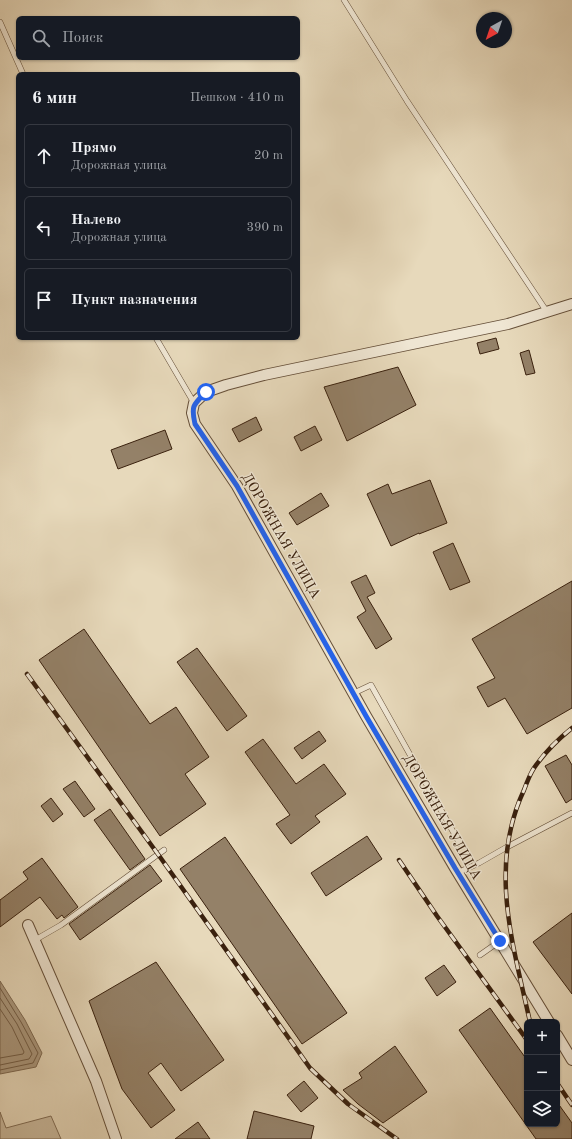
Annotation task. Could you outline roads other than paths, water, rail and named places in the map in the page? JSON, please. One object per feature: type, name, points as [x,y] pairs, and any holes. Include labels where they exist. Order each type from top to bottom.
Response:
[{"type":"street","points":[[194,403],[206,392],[264,375],[508,324],[572,304]]},
{"type":"street","name":"ДОРОЖНАЯ УЛИЦА","points":[[194,403],[192,414],[195,424],[237,486],[457,872],[547,1019]]},
{"type":"street","points":[[28,925],[96,1081],[116,1139]]},
{"type":"street","points":[[560,1040],[572,1060]]},
{"type":"lane","points":[[344,0],[407,101],[547,312]]},
{"type":"lane","points":[[0,22],[16,58]]},
{"type":"lane","points":[[17,60],[22,72]]},
{"type":"lane","points":[[157,340],[194,403]]},
{"type":"lane","points":[[354,693],[371,685],[460,844]]},
{"type":"lane","points":[[457,872],[478,863],[572,813]]},
{"type":"lane","points":[[35,940],[61,925],[164,850]]},
{"type":"lane","points":[[480,954],[500,941]]},
{"type":"water","points":[[0,981],[25,1020],[42,1053],[36,1067],[0,1074]]},
{"type":"railway","points":[[27,674],[160,857],[310,1068],[348,1104],[397,1139]]},
{"type":"railway","points":[[529,1019],[511,935],[507,906],[507,848],[513,819],[531,773],[547,751],[572,728]]},
{"type":"railway","points":[[399,860],[437,916],[524,1036]]},
{"type":"railway","points":[[560,1087],[572,1105]]}]
